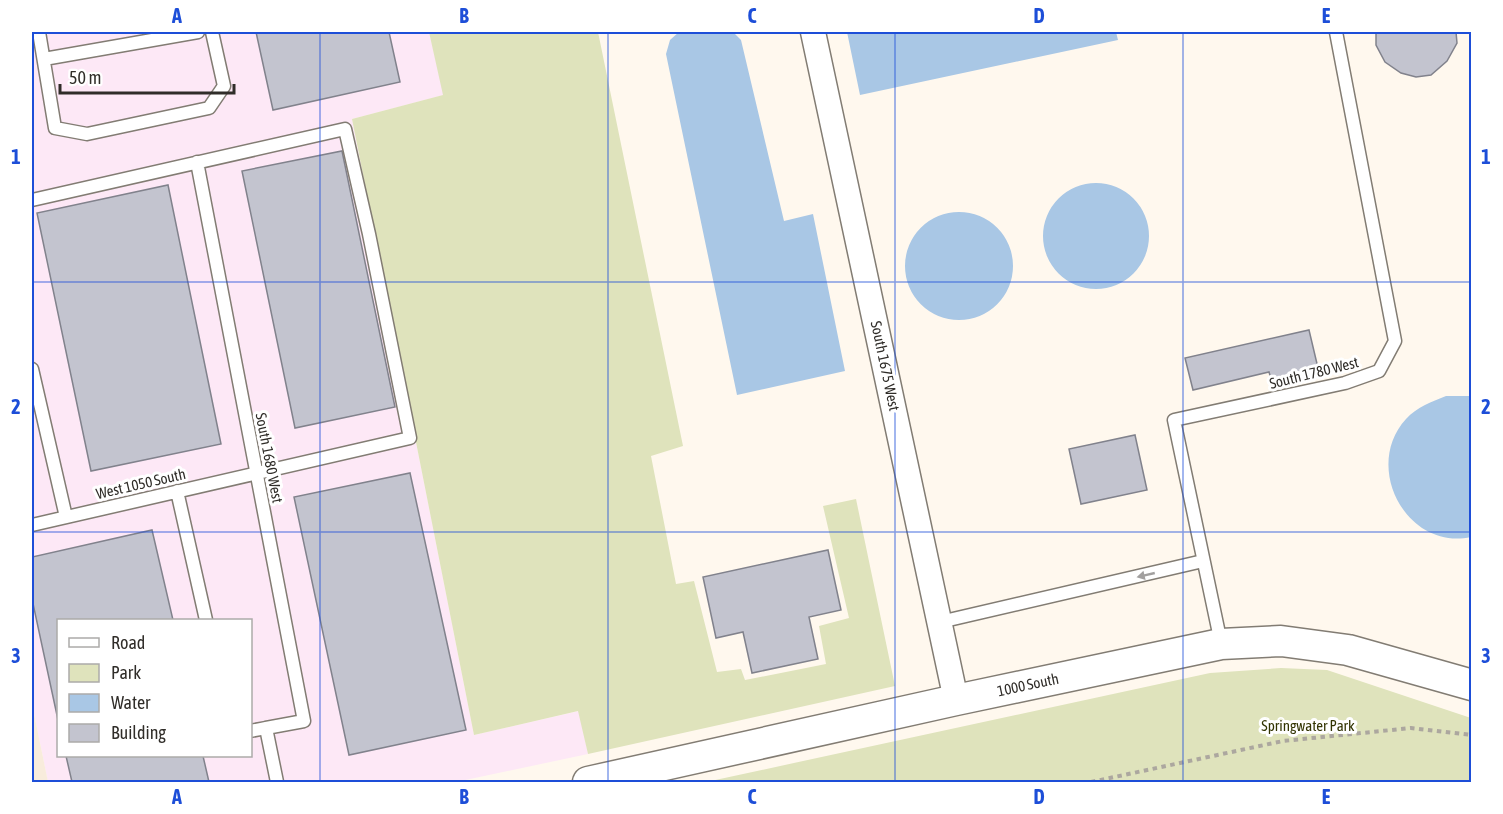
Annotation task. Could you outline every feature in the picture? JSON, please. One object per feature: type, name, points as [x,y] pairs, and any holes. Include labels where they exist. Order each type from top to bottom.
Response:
[{"type":"street","name":"South 1675 West","points":[[813,32],[956,700]]},
{"type":"street","name":"1000 South","points":[[588,783],[956,700],[1221,644],[1281,641],[1348,650],[1471,683]]},
{"type":"lane","points":[[39,32],[55,128],[87,134],[209,108],[224,86],[212,32]]},
{"type":"lane","points":[[44,60],[198,32]]},
{"type":"lane","name":"South 1780 West","points":[[1221,644],[1174,420],[1346,383],[1378,371],[1395,341],[1336,32]]},
{"type":"lane","name":"West 1050 South","points":[[32,525],[410,438],[369,234],[345,129],[197,162]]},
{"type":"lane","points":[[32,200],[197,162]]},
{"type":"lane","name":"South 1680 West","points":[[197,162],[304,721],[252,731]]},
{"type":"lane","points":[[32,369],[66,517]]},
{"type":"lane","points":[[177,491],[206,619]]},
{"type":"lane","points":[[940,622],[1203,561]]},
{"type":"lane","points":[[266,728],[277,783]]},
{"type":"path","points":[[1091,783],[1283,741],[1411,728],[1472,735]]},
{"type":"shaded area","points":[[32,32],[429,32],[444,95],[352,119],[474,735],[579,711],[588,754],[456,782],[48,782],[32,704]]},
{"type":"shaded area","points":[[32,704],[48,782],[32,782]]},
{"type":"green space","points":[[429,32],[598,32],[683,446],[651,456],[676,584],[694,581],[717,672],[741,669],[745,680],[826,664],[819,626],[849,618],[823,506],[856,499],[895,686],[588,754],[578,711],[474,735],[352,119],[443,95]]},
{"type":"green space","name":"Springwater Park","points":[[1281,668],[1327,670],[1471,718],[1471,782],[706,782],[1210,673]]},
{"type":"water","points":[[679,32],[733,32],[741,40],[784,221],[813,214],[845,371],[737,395],[666,54],[670,40]]},
{"type":"water","points":[[847,32],[1116,32],[1118,40],[860,95]]},
{"type":"water","points":[[1096,183],[1116,187],[1134,198],[1145,216],[1149,236],[1145,256],[1134,274],[1116,285],[1096,289],[1076,285],[1058,274],[1047,256],[1043,236],[1047,216],[1058,198],[1076,187]]},
{"type":"water","points":[[959,212],[980,216],[997,228],[1009,245],[1013,266],[1009,287],[997,304],[980,316],[959,320],[938,316],[921,304],[909,287],[905,266],[909,245],[921,228],[938,216]]},
{"type":"water","points":[[1446,396],[1471,396],[1471,537],[1448,538],[1428,531],[1411,518],[1398,501],[1390,481],[1389,460],[1394,438],[1406,419],[1420,408]]},
{"type":"building","points":[[256,32],[389,32],[400,82],[273,110]]},
{"type":"building","points":[[1376,32],[1456,32],[1457,43],[1447,61],[1431,75],[1416,77],[1401,73],[1385,62],[1376,45]]},
{"type":"building","points":[[342,151],[395,407],[295,428],[242,171]]},
{"type":"building","points":[[168,185],[221,444],[91,471],[37,213]]},
{"type":"building","points":[[1309,330],[1318,368],[1271,379],[1269,372],[1193,390],[1185,358]]},
{"type":"building","points":[[1135,435],[1147,490],[1081,504],[1069,449]]},
{"type":"building","points":[[410,473],[466,730],[349,755],[294,497]]},
{"type":"building","points":[[152,530],[173,619],[57,619],[57,715],[32,599],[32,557]]},
{"type":"building","points":[[828,550],[841,610],[809,617],[818,659],[752,673],[743,632],[716,638],[703,577]]},
{"type":"building","points":[[66,757],[203,757],[209,782],[72,782]]}]
